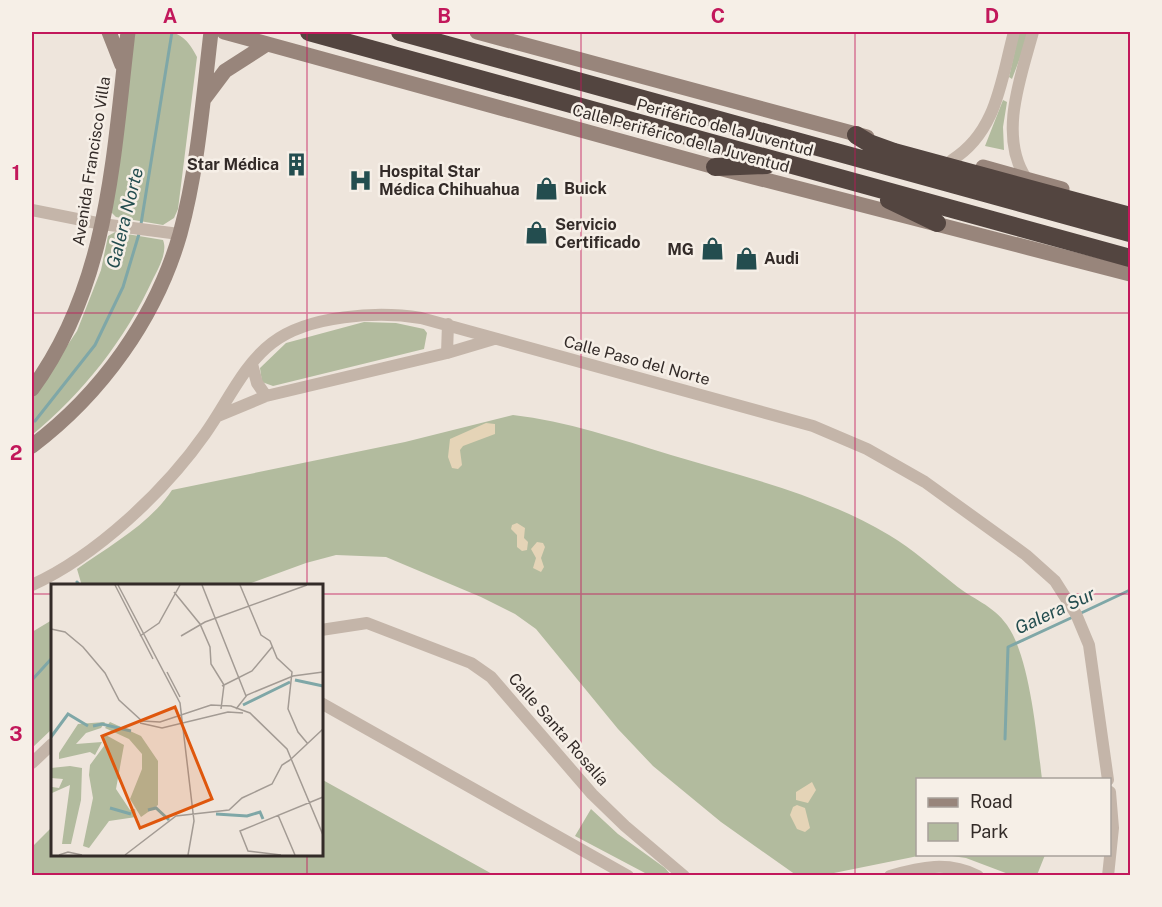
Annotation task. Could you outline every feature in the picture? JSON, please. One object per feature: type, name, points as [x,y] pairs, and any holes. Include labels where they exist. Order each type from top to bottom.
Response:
[{"type":"highway","name":"Periférico de la Juventud","points":[[309,32],[1131,258]]},
{"type":"highway","name":"Periférico de la Juventud","points":[[400,32],[1131,233]]},
{"type":"highway","points":[[746,126],[774,127],[1065,210],[1131,225]]},
{"type":"highway","points":[[856,135],[869,143],[894,152],[1131,216]]},
{"type":"highway","points":[[715,167],[784,164]]},
{"type":"highway","points":[[847,180],[936,223]]},
{"type":"main road","points":[[109,32],[123,69]]},
{"type":"main road","name":"Avenida Francisco Villa","points":[[32,389],[74,320],[92,270],[102,224],[128,32]]},
{"type":"main road","points":[[32,446],[57,426],[94,389],[131,341],[162,280],[180,234],[191,182],[211,32]]},
{"type":"main road","name":"Calle Periférico de la Juventud","points":[[224,32],[715,167],[1131,274]]},
{"type":"main road","points":[[254,32],[260,37],[317,54],[326,60]]},
{"type":"main road","points":[[477,32],[856,135],[1026,178],[1131,209]]},
{"type":"main road","points":[[202,102],[225,71],[267,44]]},
{"type":"street","points":[[952,160],[973,145],[987,126],[1014,32]]},
{"type":"street","points":[[1026,178],[1016,163],[1013,137],[1019,86],[1033,32]]},
{"type":"street","points":[[32,210],[102,224],[180,234]]},
{"type":"street","name":"Calle Paso del Norte","points":[[217,416],[252,364],[264,350],[282,336],[322,322],[354,315],[398,314],[448,324],[494,339],[813,426],[867,449],[947,497],[1042,568],[1065,594],[1087,637],[1093,661],[1108,778]]},
{"type":"street","points":[[447,353],[448,324]]},
{"type":"street","points":[[32,585],[77,558],[130,516],[187,457],[217,416],[266,396],[447,353],[494,339]]},
{"type":"street","points":[[252,364],[257,382],[266,396]]},
{"type":"street","name":"Calle Santa Rosalía","points":[[322,630],[346,624],[367,624],[471,663],[491,676],[592,794],[625,826],[684,876]]},
{"type":"street","points":[[322,704],[628,876]]},
{"type":"street","points":[[32,763],[51,745]]},
{"type":"street","points":[[1108,876],[1113,849],[1111,811]]},
{"type":"street","points":[[890,876],[936,866],[959,868],[978,876]]},
{"type":"green space","points":[[135,32],[172,32],[185,40],[197,57],[178,209],[174,218],[163,225],[116,217],[111,212]]},
{"type":"green space","points":[[1019,32],[1030,32],[1012,79],[1009,77]]},
{"type":"green space","points":[[1003,100],[1007,102],[1003,127],[1004,150],[985,146]]},
{"type":"green space","points":[[115,232],[163,240],[164,250],[160,265],[129,323],[101,364],[51,419],[32,435],[32,398],[77,331],[101,270],[108,236]]},
{"type":"green space","points":[[364,322],[396,323],[424,329],[427,333],[424,349],[273,386],[262,382],[260,368],[286,343]]},
{"type":"green space","points":[[513,415],[533,418],[592,431],[755,479],[810,498],[863,521],[906,546],[995,612],[1007,625],[1015,639],[1027,677],[1042,778],[916,778],[916,856],[918,856],[824,875],[796,875],[721,822],[653,766],[618,729],[536,629],[515,614],[481,597],[386,557],[336,555],[306,563],[248,584],[81,584],[77,569],[141,524],[172,490],[405,442]]},
{"type":"green space","points":[[51,621],[51,730],[32,748],[32,632]]},
{"type":"green space","points":[[322,780],[494,875],[32,876],[32,847],[51,828],[51,856],[322,856]]},
{"type":"green space","points":[[591,809],[618,834],[665,868],[671,875],[645,873],[575,836]]},
{"type":"green space","points":[[952,856],[1044,856],[1037,875],[1011,875],[966,858]]},
{"type":"sand","points":[[486,423],[495,424],[495,434],[463,446],[460,450],[462,465],[458,469],[452,468],[448,457],[450,439]]},
{"type":"sand","points":[[517,523],[525,528],[524,538],[528,542],[527,550],[522,551],[517,547],[517,535],[511,529],[512,525]]},
{"type":"sand","points":[[537,542],[543,543],[545,547],[541,558],[544,567],[541,572],[533,568],[536,558],[531,549]]},
{"type":"sand","points":[[812,782],[816,790],[808,803],[796,800],[796,792]]},
{"type":"sand","points":[[797,805],[805,808],[810,828],[805,832],[797,829],[790,815],[793,807]]},
{"type":"waterway","name":"Galera Norte","points":[[141,224],[172,32]]},
{"type":"waterway","name":"Galera Norte","points":[[35,421],[95,345],[123,287],[139,234]]},
{"type":"waterway","name":"Galera Sur","points":[[1079,614],[1130,590]]},
{"type":"waterway","name":"Galera Sur","points":[[1005,739],[1008,647],[1073,617]]},
{"type":"waterway","name":"Galera Norte","points":[[32,680],[51,659]]},
{"type":"place","name":"Star Médica","points":[[297,164]]},
{"type":"place","name":"Hospital Star Médica Chihuahua","points":[[361,180]]},
{"type":"place","name":"Buick","points":[[546,188]]},
{"type":"place","name":"Servicio Certificado","points":[[537,233]]},
{"type":"place","name":"MG","points":[[712,249]]},
{"type":"place","name":"Audi","points":[[746,258]]}]
